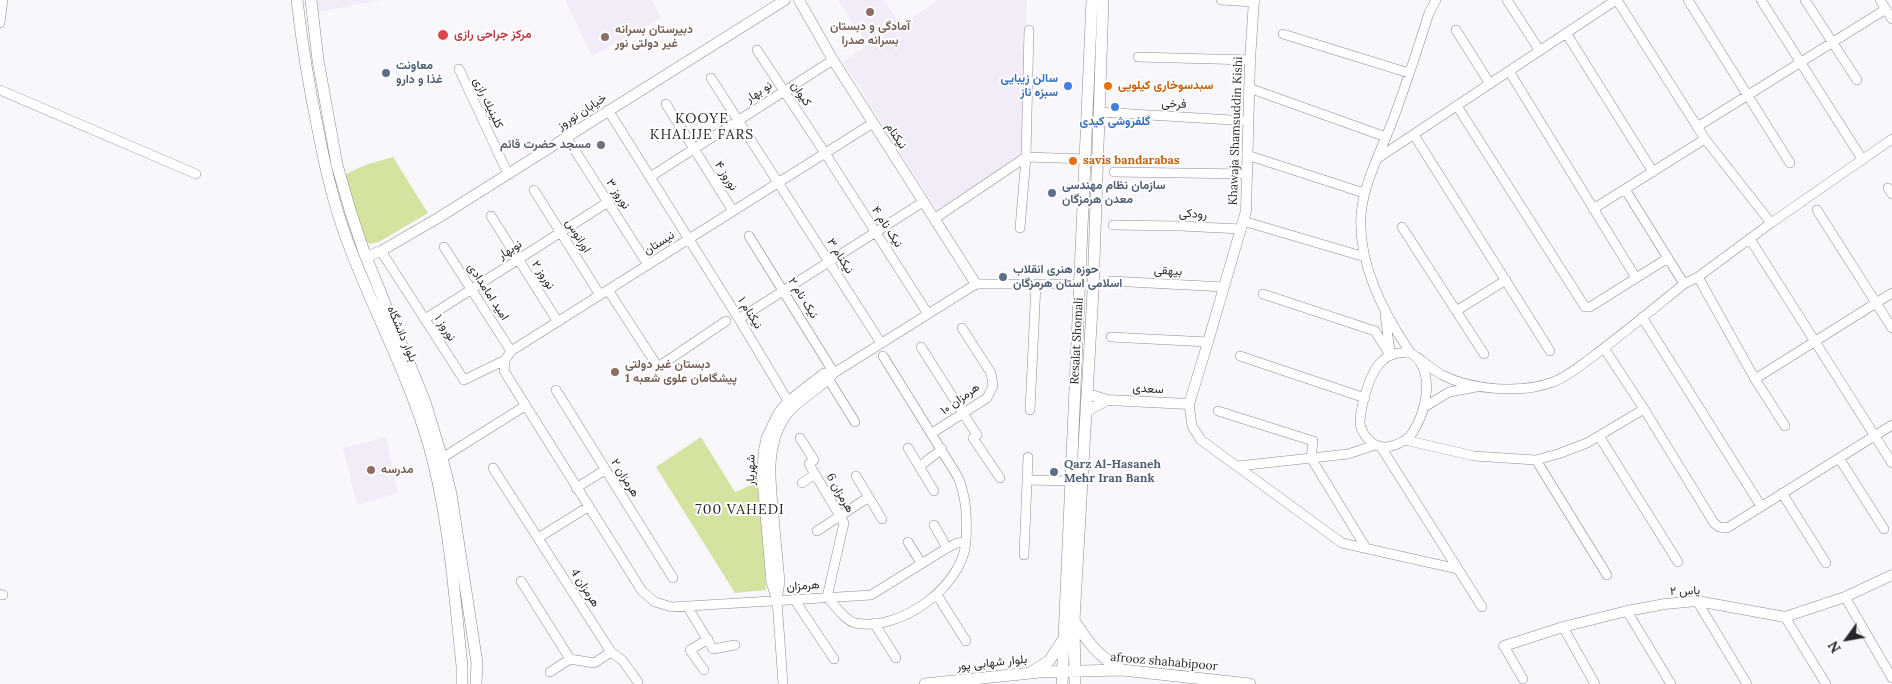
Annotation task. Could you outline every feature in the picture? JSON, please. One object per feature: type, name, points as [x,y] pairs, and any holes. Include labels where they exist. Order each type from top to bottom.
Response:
[{"type":"main road","name":"بلوار دانشگاه","points":[[296,0],[304,60],[326,169],[346,238],[412,393],[428,444],[440,494],[447,536],[462,666],[462,684]]},
{"type":"main road","name":"بلوار دانشگاه","points":[[311,0],[318,60],[337,165],[357,233],[415,376],[442,458],[451,494],[476,663],[476,684]]},
{"type":"main road","name":"Resalat Shomali","points":[[1075,684],[1074,620],[1081,284],[1092,0]]},
{"type":"main road","name":"Resalat Shomali","points":[[1062,684],[1077,482],[1087,411],[1104,0]]},
{"type":"main road","points":[[1074,620],[1094,649],[1103,658],[1122,670]]},
{"type":"main road","points":[[1028,674],[1049,661],[1056,653],[1065,636]]},
{"type":"main road","name":"afrooz shahabipoor","points":[[1063,672],[1122,670],[1250,684]]},
{"type":"main road","name":"بلوار شهابی پور","points":[[925,684],[1063,672]]},
{"type":"street","points":[[0,23],[3,0]]},
{"type":"street","name":"خیابان نوروز","points":[[366,257],[382,251],[428,225],[785,0]]},
{"type":"street","name":"نیکنام","points":[[799,0],[833,60],[976,284]]},
{"type":"street","points":[[1221,0],[1254,1]]},
{"type":"street","points":[[1238,466],[1348,454],[1378,446],[1396,444],[1405,440],[1413,433],[1423,408],[1428,384],[1425,370],[1396,332],[1366,266],[1361,215],[1364,194],[1429,13],[1436,0]]},
{"type":"street","points":[[1507,0],[1540,51]]},
{"type":"street","points":[[1378,158],[1617,0],[1705,139],[1771,223]]},
{"type":"street","points":[[1688,0],[1790,163]]},
{"type":"street","points":[[1761,0],[1862,159]]},
{"type":"street","points":[[1805,0],[1857,80]]},
{"type":"street","points":[[1880,0],[1892,19]]},
{"type":"street","name":"Khawaja Shamsuddin Kishi","points":[[1189,404],[1246,211],[1250,60],[1254,1]]},
{"type":"street","points":[[1698,127],[1886,9]]},
{"type":"street","points":[[1020,228],[1026,157],[1029,30]]},
{"type":"street","points":[[1456,30],[1490,84]]},
{"type":"street","points":[[1566,33],[1653,172]]},
{"type":"street","points":[[1283,34],[1409,73]]},
{"type":"street","name":"کیوان","points":[[757,50],[825,153]]},
{"type":"street","points":[[1138,57],[1250,60]]},
{"type":"street","name":"نو بهار","points":[[650,177],[833,60]]},
{"type":"street","name":"كلينيك رازی","points":[[459,70],[508,174]]},
{"type":"street","points":[[1509,71],[1636,278]]},
{"type":"street","name":"نیکنام ۳","points":[[711,78],[881,343]]},
{"type":"street","points":[[1249,88],[1386,136]]},
{"type":"street","points":[[0,90],[196,174]]},
{"type":"street","name":"نوروز ۴","points":[[666,104],[733,211]]},
{"type":"street","points":[[1457,106],[1586,307],[1590,308],[1668,258]]},
{"type":"street","points":[[608,110],[650,177]]},
{"type":"street","name":"فرخی","points":[[1099,112],[1248,121]]},
{"type":"street","name":"نیستان","points":[[505,360],[511,351],[873,123]]},
{"type":"street","points":[[1414,135],[1550,351]]},
{"type":"street","name":"نوروز ۳","points":[[567,138],[648,265]]},
{"type":"street","points":[[1593,209],[1705,139]]},
{"type":"street","points":[[1482,607],[1378,446],[1364,436],[1360,422],[1373,369],[1390,355],[1414,354],[1440,374],[1479,387],[1506,389],[1554,382],[1604,348],[1684,284],[1698,277],[1771,223],[1892,139]]},
{"type":"street","name":"نیک نام ۴","points":[[825,153],[928,314]]},
{"type":"street","points":[[1247,155],[1364,194]]},
{"type":"street","points":[[934,219],[1026,157],[1086,159]]},
{"type":"street","points":[[1114,172],[1247,174]]},
{"type":"street","name":"نیکنام ۱","points":[[650,177],[791,404]]},
{"type":"street","points":[[1625,189],[1684,284]]},
{"type":"street","name":"اورانوس","points":[[534,190],[600,295]]},
{"type":"street","name":"نوبهار","points":[[425,319],[608,202]]},
{"type":"street","points":[[739,319],[923,202]]},
{"type":"street","points":[[1817,210],[1892,328]]},
{"type":"street","name":"نوروز ۲","points":[[492,216],[558,322]]},
{"type":"street","name":"رودکی","points":[[1113,225],[1242,225],[1364,257]]},
{"type":"street","points":[[1402,227],[1484,354]]},
{"type":"street","name":"نیک نام ۲","points":[[749,236],[784,290],[832,376],[854,422]]},
{"type":"street","points":[[1750,240],[1892,463]]},
{"type":"street","name":"امید امامدادی","points":[[444,246],[511,351]]},
{"type":"street","name":"نوروز ۱","points":[[382,251],[464,380],[505,360]]},
{"type":"street","points":[[1698,277],[1755,379],[1785,426]]},
{"type":"street","points":[[1456,311],[1506,280]]},
{"type":"street","name":"بیهقی","points":[[1111,281],[1224,287]]},
{"type":"street","points":[[976,284],[1081,284]]},
{"type":"street","name":"شهریار","points":[[783,684],[777,600],[771,582],[762,466],[766,438],[778,413],[791,404],[824,373],[832,376],[976,284]]},
{"type":"street","points":[[1030,410],[1036,284]]},
{"type":"street","points":[[608,290],[658,366],[726,321]]},
{"type":"street","points":[[1755,379],[1892,293]]},
{"type":"street","points":[[1263,294],[1375,331],[1390,355]]},
{"type":"street","points":[[1384,307],[1390,355]]},
{"type":"street","points":[[1642,318],[1761,506]]},
{"type":"street","name":"هرمزان ۱۰","points":[[932,433],[987,398],[994,386],[991,373],[962,328]]},
{"type":"street","points":[[1110,337],[1208,342]]},
{"type":"street","points":[[921,347],[978,435],[973,438],[1000,478]]},
{"type":"street","points":[[1604,348],[1714,523],[1719,527],[1727,528],[1892,424]]},
{"type":"street","points":[[827,597],[843,615],[854,623],[874,623],[908,614],[936,595],[959,567],[965,552],[968,515],[958,477],[883,356]]},
{"type":"street","points":[[1240,356],[1365,398]]},
{"type":"street","points":[[442,458],[525,406],[504,371],[505,360]]},
{"type":"street","points":[[1423,408],[1448,392],[1479,387]]},
{"type":"street","name":"هرمزان ۲","points":[[556,390],[673,578]]},
{"type":"street","name":"سعدی","points":[[1088,394],[1107,400],[1189,404]]},
{"type":"street","points":[[1087,411],[1107,400]]},
{"type":"street","points":[[1189,404],[1192,426],[1201,440],[1342,543],[1458,569]]},
{"type":"street","name":"هرمزان","points":[[525,406],[642,591],[655,602],[672,607],[871,595],[947,548],[966,542]]},
{"type":"street","points":[[1405,440],[1474,456],[1536,460],[1586,443],[1644,409]]},
{"type":"street","points":[[1218,411],[1313,442],[1311,458],[1366,548]]},
{"type":"street","points":[[1599,436],[1678,562]]},
{"type":"street","name":"هرمزان 6","points":[[800,438],[814,460],[809,464],[815,474],[821,495],[844,523],[827,597]]},
{"type":"street","points":[[908,448],[934,490]]},
{"type":"street","points":[[920,466],[942,450]]},
{"type":"street","points":[[1024,555],[1028,457]]},
{"type":"street","points":[[1839,458],[1884,530]]},
{"type":"street","points":[[1536,460],[1607,575]]},
{"type":"street","name":"هرمزان 4","points":[[493,468],[611,652],[622,660],[638,682]]},
{"type":"street","points":[[576,488],[605,470]]},
{"type":"street","points":[[802,483],[815,474]]},
{"type":"street","points":[[856,476],[882,519]]},
{"type":"street","points":[[1027,480],[1077,482]]},
{"type":"street","points":[[1782,493],[1826,563]]},
{"type":"street","points":[[817,531],[869,497]]},
{"type":"street","points":[[538,538],[588,506]]},
{"type":"street","points":[[934,525],[947,548]]},
{"type":"street","points":[[908,542],[921,564]]},
{"type":"street","name":"یاس ۲","points":[[1504,646],[1563,627],[1627,611],[1665,604],[1697,601],[1785,617],[1844,597],[1892,575]]},
{"type":"street","points":[[521,580],[570,659]]},
{"type":"street","points":[[936,595],[966,641]]},
{"type":"street","points":[[1844,597],[1892,678]]},
{"type":"street","points":[[794,599],[834,659]]},
{"type":"street","points":[[1697,601],[1747,684]]},
{"type":"street","points":[[687,606],[713,649],[735,645]]},
{"type":"street","points":[[1627,611],[1671,684]]},
{"type":"street","points":[[1785,617],[1826,684]]},
{"type":"street","points":[[874,623],[896,658]]},
{"type":"street","points":[[1563,627],[1595,684]]},
{"type":"street","points":[[704,670],[690,650],[708,639]]},
{"type":"street","points":[[1504,646],[1523,679]]},
{"type":"street","points":[[550,672],[570,659],[594,662],[611,652]]},
{"type":"shaded area","points":[[317,0],[381,0],[318,12]]},
{"type":"shaded area","name":"دبیرستان بسرانه غیر دولتی نور","points":[[565,0],[652,0],[662,18],[592,56]]},
{"type":"shaded area","points":[[838,0],[884,0],[901,25],[938,0],[1027,0],[1021,158],[937,210],[843,62],[868,45]]},
{"type":"shaded area","name":"مدرسه","points":[[386,437],[398,493],[357,505],[343,448]]},
{"type":"green space","points":[[393,157],[428,213],[379,242],[369,244],[365,239],[344,175],[365,165]]},
{"type":"green space","points":[[701,437],[735,492],[761,481],[766,590],[735,593],[656,467]]},
{"type":"place","name":"آمادگی و دبستان بسرانه صدرا","points":[[870,12]]},
{"type":"place","name":"مرکز جراحی رازی","points":[[443,35]]},
{"type":"place","name":"دبیرستان بسرانه غیر دولتی نور","points":[[605,37]]},
{"type":"place","name":"معاونت غذا و دارو","points":[[386,73]]},
{"type":"place","name":"سالن زیبایی سبزه ناز","points":[[1068,86]]},
{"type":"place","name":"سبدسوخاری کیلویی","points":[[1108,86]]},
{"type":"place","name":"گلفروشی کیدی","points":[[1115,107]]},
{"type":"place","name":"مسجد حضرت قائم","points":[[601,145]]},
{"type":"place","name":"savis bandarabas","points":[[1073,161]]},
{"type":"place","name":"سازمان نظام مهندسی معدن هرمزگان","points":[[1052,193]]},
{"type":"place","name":"حوزه هنری انقلاب اسلامی استان هرمزگان","points":[[1003,277]]},
{"type":"place","name":"دبستان غیر دولتی پیشگامان علوی شعبه 1","points":[[615,372]]},
{"type":"place","name":"مدرسه","points":[[371,470]]},
{"type":"place","name":"Qarz Al-Hasaneh Mehr Iran Bank","points":[[1054,472]]},
{"type":"district","name":"KOOYE KHALIJE FARS","points":[[702,128]]},
{"type":"district","name":"700 VAHEDI","points":[[740,510]]}]
